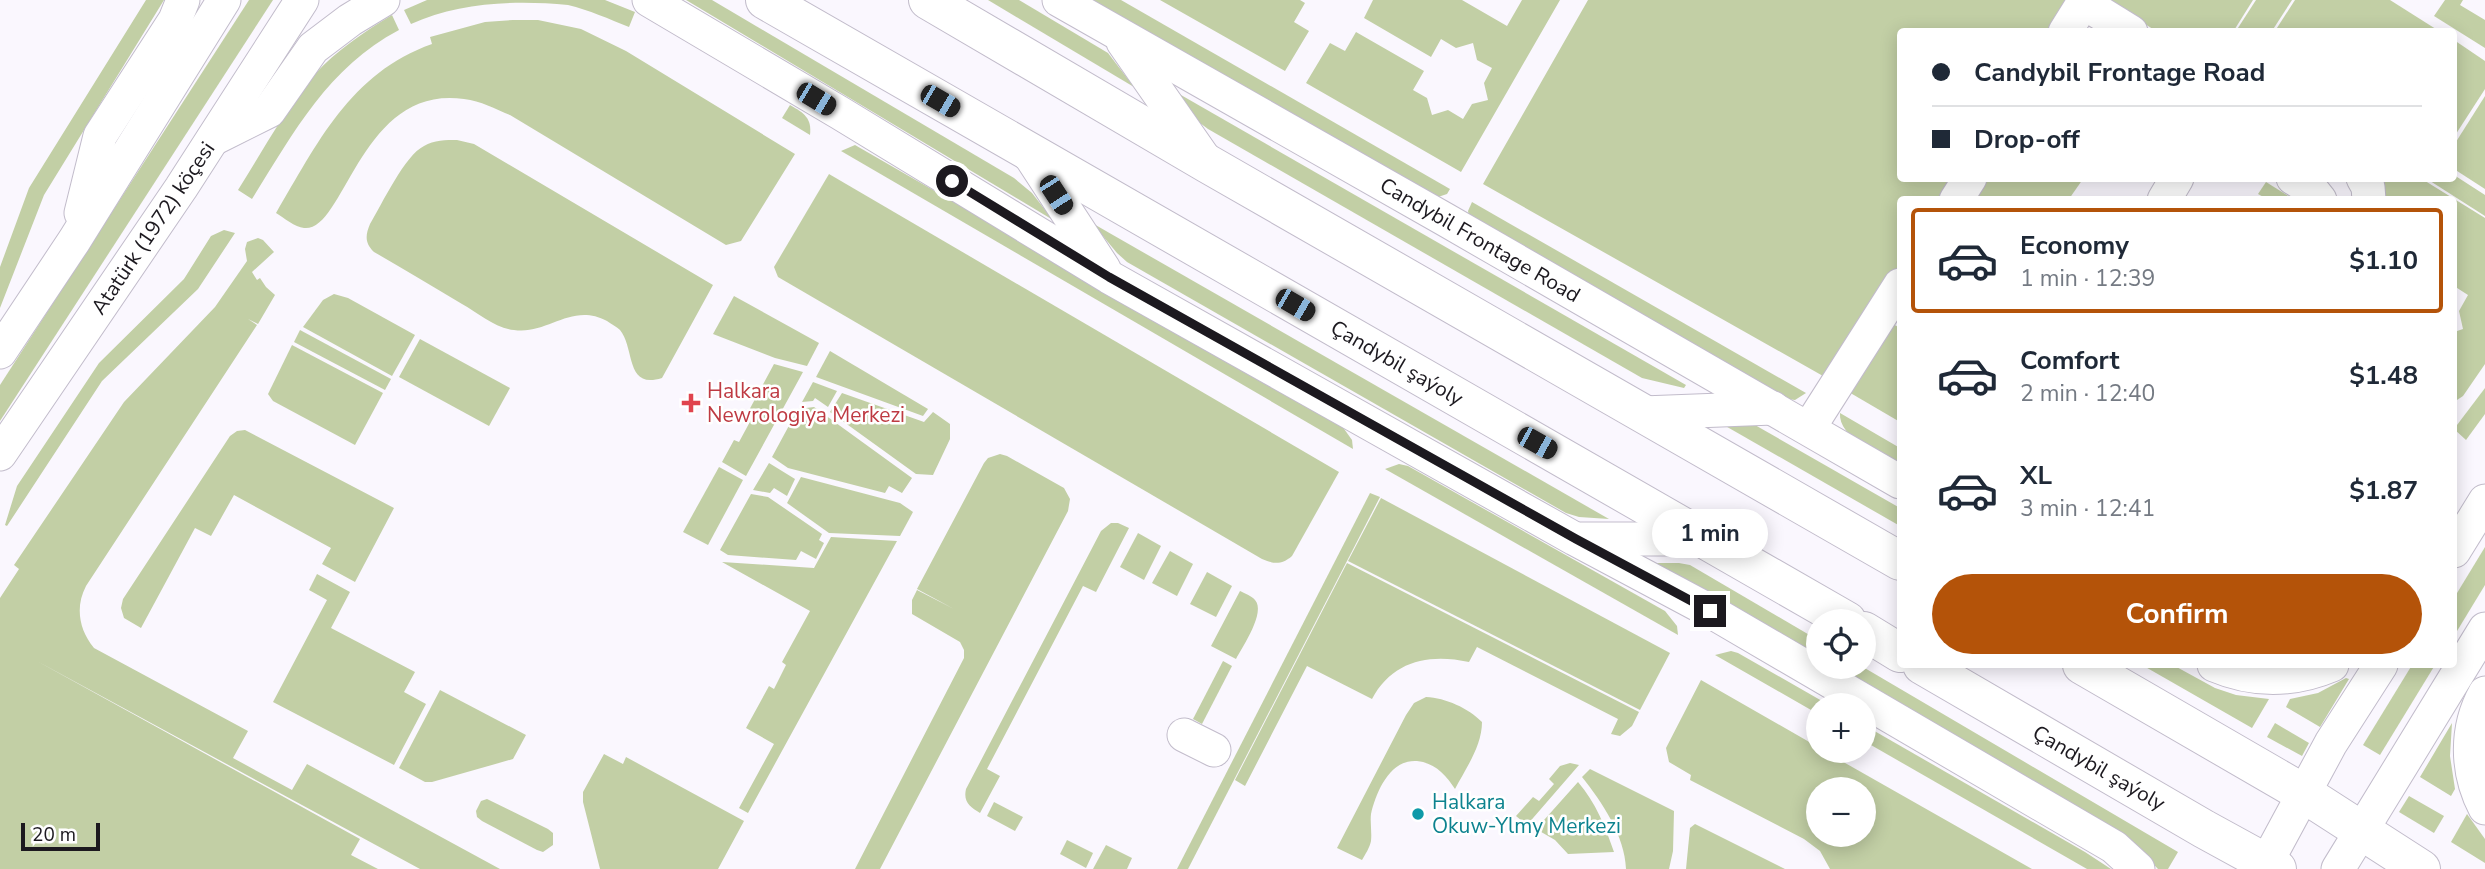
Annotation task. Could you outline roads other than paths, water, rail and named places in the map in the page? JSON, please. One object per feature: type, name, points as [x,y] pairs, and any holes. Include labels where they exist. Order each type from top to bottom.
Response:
[{"type":"main road","name":"Çandybil şaýoly","points":[[765,0],[1826,609]]},
{"type":"main road","points":[[928,0],[1897,559]]},
{"type":"main road","points":[[1876,638],[1897,651]]},
{"type":"main road","name":"Çandybil şaýoly","points":[[1927,668],[2268,867]]},
{"type":"main road","points":[[2091,668],[2118,677],[2421,869]]},
{"type":"street","points":[[74,241],[100,136],[175,20],[183,0]]},
{"type":"street","points":[[0,352],[74,241],[224,0]]},
{"type":"street","name":"Atatürk (1972) köçesi","points":[[0,454],[213,139],[302,0]]},
{"type":"street","points":[[213,139],[269,111],[313,48],[350,20],[383,0]]},
{"type":"street","points":[[649,0],[1109,277],[1576,539],[1710,611],[2114,847],[2138,869]]},
{"type":"street","name":"Candybil Frontage Road","points":[[1059,0],[1897,480]]},
{"type":"street","points":[[2068,28],[2085,1],[2125,28]]},
{"type":"street","points":[[1118,35],[1208,163]]},
{"type":"street","points":[[1029,153],[1109,277]]},
{"type":"street","points":[[2299,182],[2317,196]]},
{"type":"street","points":[[1809,428],[1897,298]]},
{"type":"street","points":[[1643,413],[1773,408]]},
{"type":"street","points":[[2457,510],[2485,491]]},
{"type":"street","points":[[2457,546],[2485,502]]},
{"type":"street","points":[[1576,539],[1706,539]]},
{"type":"street","points":[[2338,869],[2485,629]]},
{"type":"street","points":[[2221,668],[2256,678],[2282,678],[2308,674],[2324,668]]},
{"type":"street","points":[[2268,867],[2303,793],[2379,668]]},
{"type":"street","points":[[2485,693],[2474,719],[2470,760],[2473,781],[2485,808]]},
{"type":"street","points":[[1184,735],[1214,750]]},
{"type":"place","name":"Halkara Newrologiya Merkezi","points":[[691,403]]},
{"type":"place","name":"Halkara Okuw-Ylmy Merkezi","points":[[1418,814]]}]
